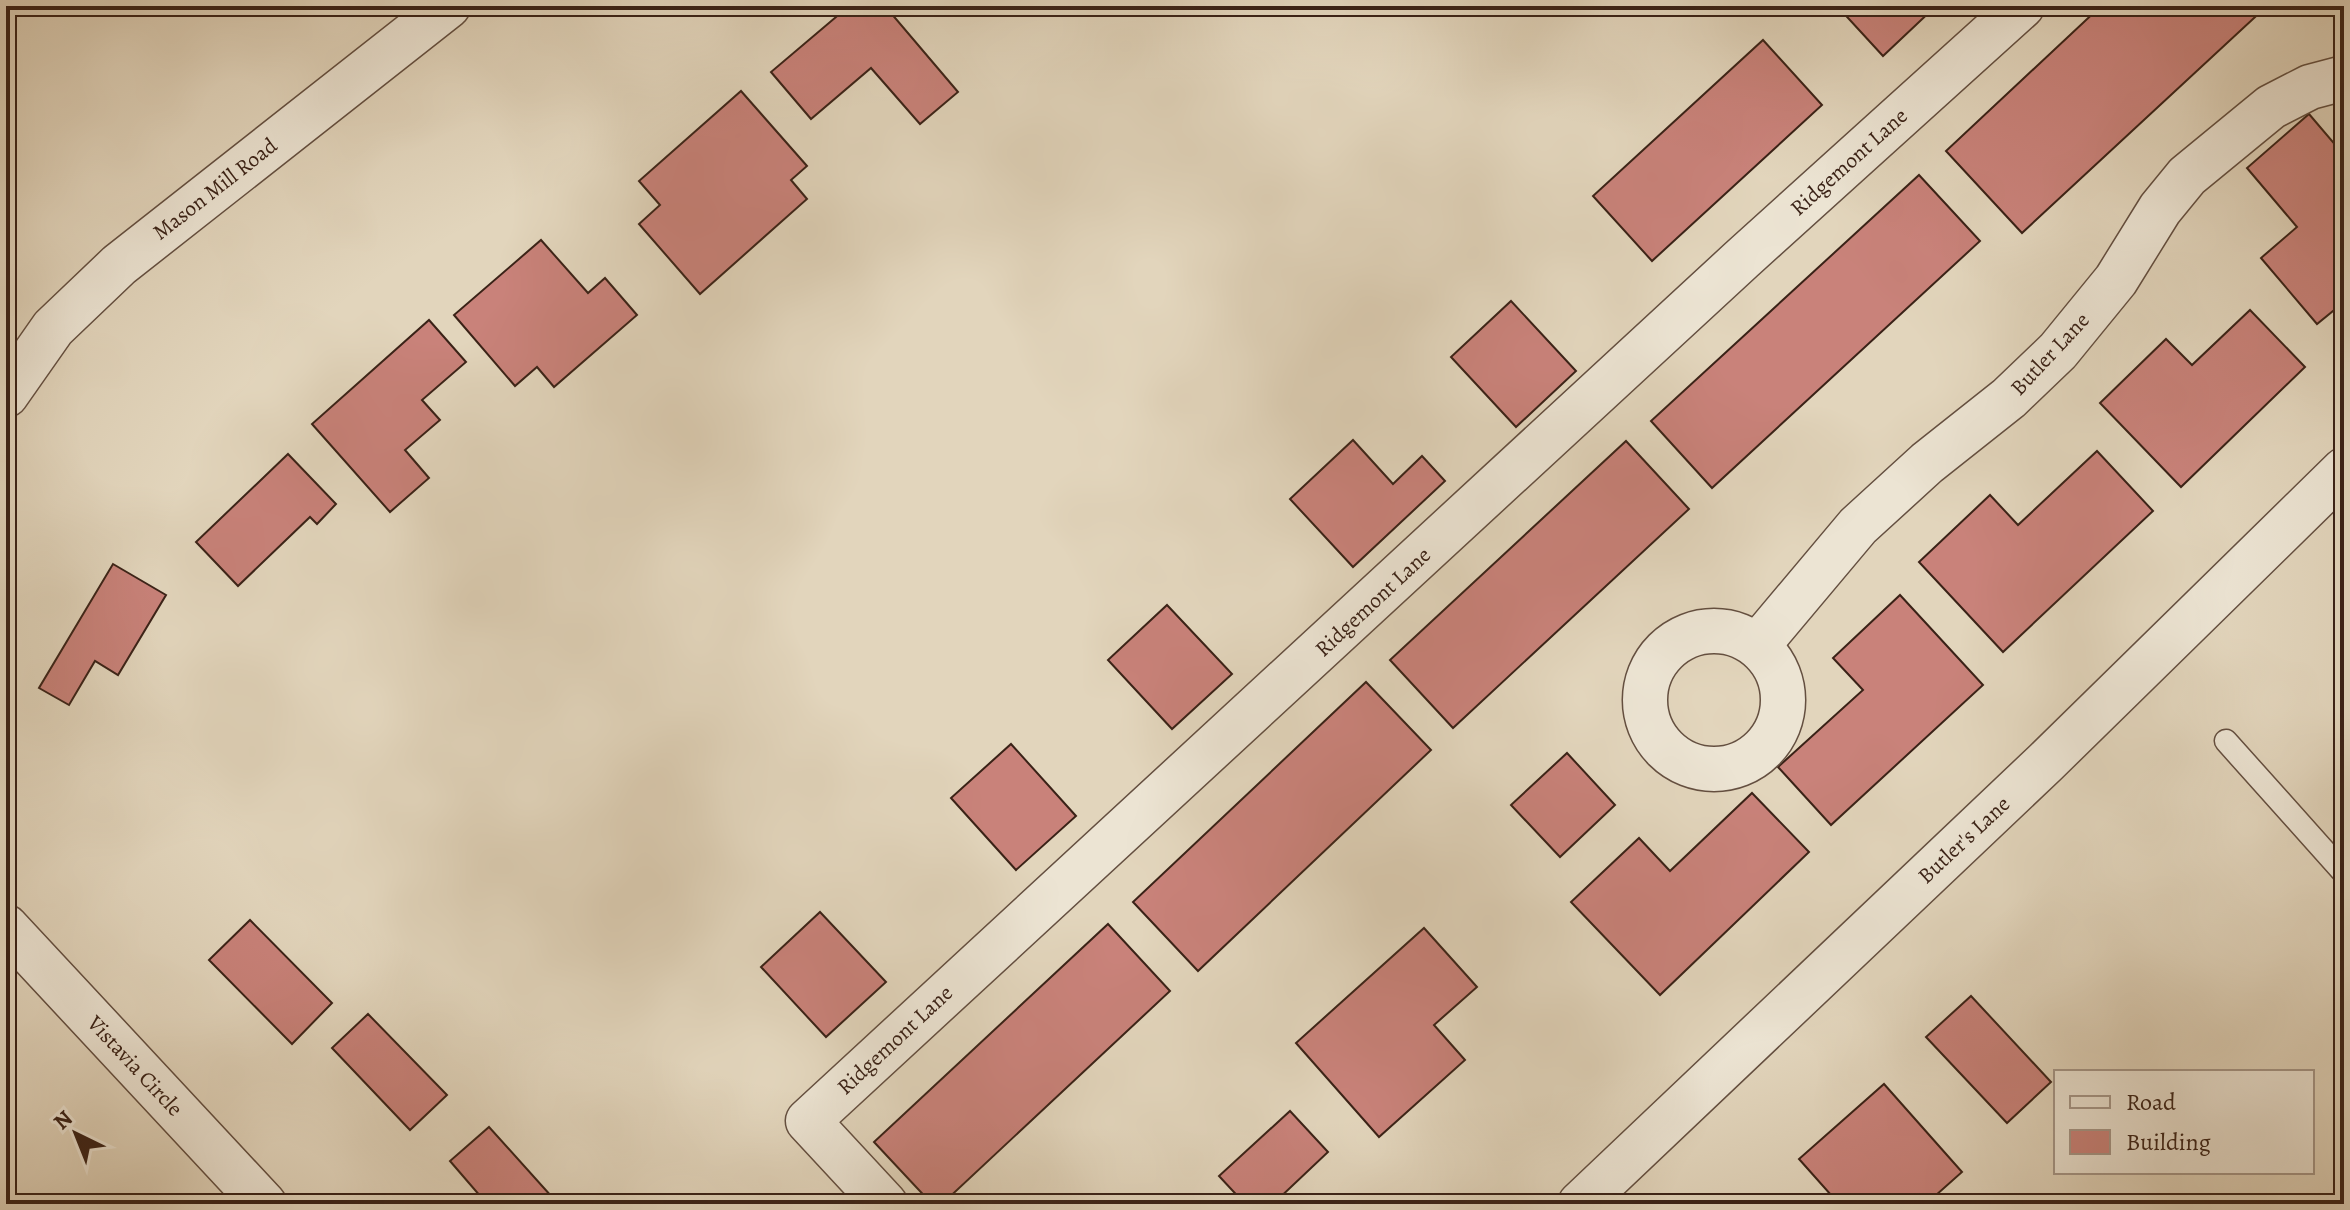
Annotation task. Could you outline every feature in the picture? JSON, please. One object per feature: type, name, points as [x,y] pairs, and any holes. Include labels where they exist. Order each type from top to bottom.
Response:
[{"type":"street","name":"Mason Mill Road","points":[[6,395],[53,328],[119,265],[448,6]]},
{"type":"street","name":"Ridgemont Lane","points":[[885,1204],[808,1121],[1742,259],[2022,6]]},
{"type":"street","name":"Butler Lane","points":[[1758,645],[1858,526],[1927,463],[2009,398],[2058,351],[2116,280],[2160,209],[2187,176],[2271,107],[2310,87],[2344,78]]},
{"type":"street","name":"Butler's Lane","points":[[1580,1204],[2046,762],[2344,470]]},
{"type":"street","name":"Vistavia Circle","points":[[6,927],[264,1204]]},
{"type":"lane","points":[[2226,741],[2344,873]]},
{"type":"building","points":[[849,6],[885,6],[958,92],[920,124],[871,68],[811,119],[771,72]]},
{"type":"building","points":[[1837,6],[1936,6],[1883,56]]},
{"type":"building","points":[[2101,6],[2267,6],[2022,233],[1946,151]]},
{"type":"building","points":[[1763,40],[1822,105],[1652,261],[1593,196]]},
{"type":"building","points":[[741,91],[807,166],[791,180],[807,199],[700,294],[639,224],[660,205],[639,181]]},
{"type":"building","points":[[2309,114],[2344,155],[2344,302],[2317,324],[2261,258],[2297,227],[2247,168]]},
{"type":"building","points":[[1919,175],[1980,241],[1712,488],[1651,421]]},
{"type":"building","points":[[541,240],[588,293],[605,278],[637,315],[554,387],[537,367],[515,386],[454,315]]},
{"type":"building","points":[[1511,301],[1576,371],[1516,427],[1451,357]]},
{"type":"building","points":[[2250,310],[2305,367],[2181,487],[2100,403],[2166,339],[2192,365]]},
{"type":"building","points":[[429,320],[466,362],[422,400],[440,420],[405,450],[429,478],[390,512],[312,424]]},
{"type":"building","points":[[1353,440],[1393,484],[1422,456],[1445,481],[1353,567],[1290,499]]},
{"type":"building","points":[[1626,441],[1689,509],[1453,728],[1390,660]]},
{"type":"building","points":[[2097,451],[2153,511],[2003,652],[1919,562],[1990,495],[2018,525]]},
{"type":"building","points":[[288,454],[336,504],[317,524],[310,517],[238,586],[196,542]]},
{"type":"building","points":[[113,564],[166,595],[118,675],[95,661],[69,705],[39,688]]},
{"type":"building","points":[[1900,595],[1983,685],[1831,825],[1778,767],[1863,690],[1833,658]]},
{"type":"building","points":[[1167,605],[1232,674],[1172,729],[1108,660]]},
{"type":"building","points":[[1366,682],[1431,750],[1198,971],[1133,902]]},
{"type":"building","points":[[1011,744],[1076,816],[1016,870],[951,798]]},
{"type":"building","points":[[1567,753],[1615,805],[1560,857],[1511,805]]},
{"type":"building","points":[[1752,793],[1809,852],[1660,995],[1571,902],[1639,838],[1670,871]]},
{"type":"building","points":[[820,912],[886,982],[826,1037],[761,967]]},
{"type":"building","points":[[250,920],[332,1003],[292,1044],[209,960]]},
{"type":"building","points":[[1108,924],[1170,991],[942,1204],[932,1204],[874,1142]]},
{"type":"building","points":[[1424,928],[1477,987],[1434,1025],[1465,1060],[1379,1137],[1296,1043]]},
{"type":"building","points":[[1971,996],[2051,1082],[2007,1123],[1926,1037]]},
{"type":"building","points":[[368,1014],[447,1095],[410,1130],[332,1048]]},
{"type":"building","points":[[1884,1084],[1962,1172],[1926,1204],[1839,1204],[1799,1159]]},
{"type":"building","points":[[1290,1111],[1328,1152],[1273,1204],[1245,1204],[1219,1176]]},
{"type":"building","points":[[489,1127],[552,1197],[544,1204],[487,1204],[450,1161]]}]
